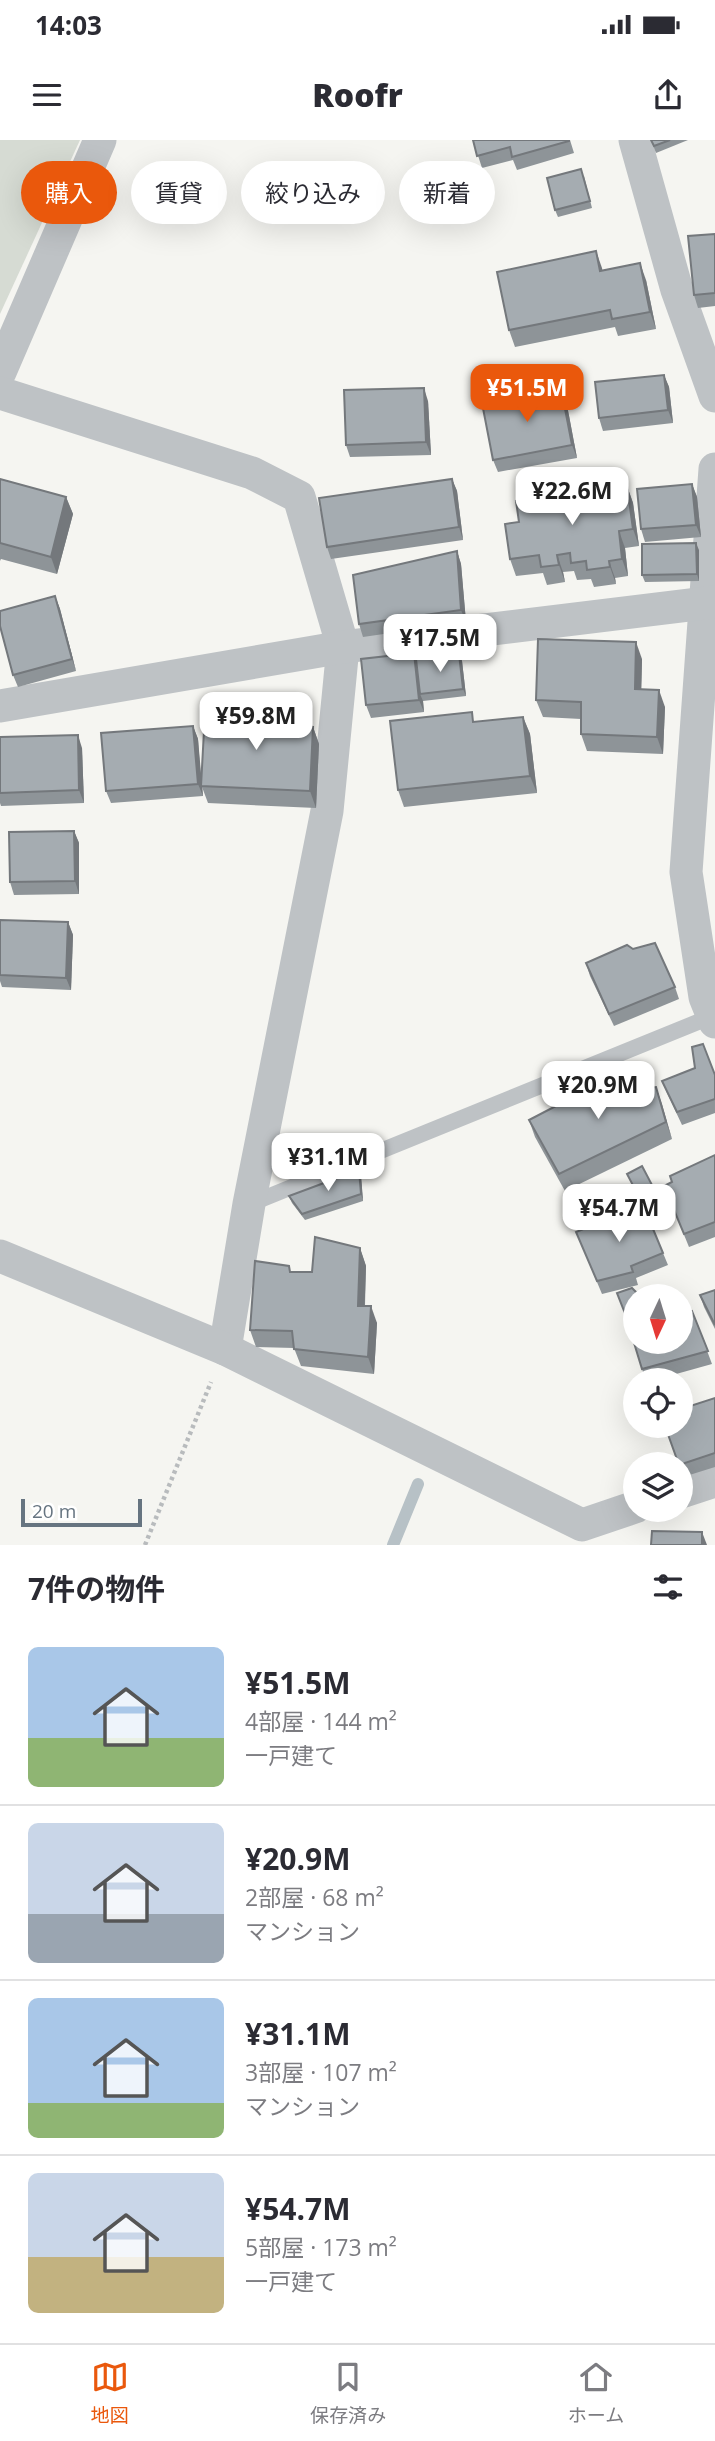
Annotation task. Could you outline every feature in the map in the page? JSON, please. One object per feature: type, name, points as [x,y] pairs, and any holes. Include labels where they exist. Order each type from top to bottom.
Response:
[{"type":"street","points":[[0,372],[100,140]]},
{"type":"street","points":[[635,140],[677,290],[715,396]]},
{"type":"street","points":[[0,393],[252,473],[299,497],[343,647],[327,811],[249,1204],[225,1349]]},
{"type":"street","points":[[714,1018],[705,997],[686,872],[710,602],[715,469]]},
{"type":"street","points":[[0,706],[343,647],[710,602]]},
{"type":"street","points":[[0,1256],[225,1349],[585,1535],[623,1514]]},
{"type":"street","points":[[693,1488],[715,1481]]},
{"type":"lane","points":[[249,1204],[714,1018]]},
{"type":"path","points":[[145,1545],[225,1349]]},
{"type":"shaded area","points":[[0,140],[80,140],[70,161],[21,161],[21,224],[41,224],[0,314]]},
{"type":"building","points":[[473,140],[569,141],[512,157],[510,147],[477,156]]},
{"type":"building","points":[[651,140],[670,140],[654,146]]},
{"type":"building","points":[[581,169],[590,201],[555,210],[547,178]]},
{"type":"building","points":[[715,234],[715,293],[694,295],[688,236]]},
{"type":"building","points":[[596,251],[600,271],[640,263],[650,312],[612,319],[610,310],[509,330],[497,272]]},
{"type":"building","points":[[664,375],[668,410],[599,418],[595,382]]},
{"type":"building","points":[[424,388],[426,442],[346,445],[344,390]]},
{"type":"building","points":[[561,388],[572,445],[493,460],[482,403]]},
{"type":"building","points":[[0,479],[66,497],[51,557],[0,543]]},
{"type":"building","points":[[452,479],[459,527],[327,547],[319,498]]},
{"type":"building","points":[[692,484],[696,525],[641,529],[637,489]]},
{"type":"building","points":[[627,486],[633,529],[619,531],[622,559],[609,561],[610,567],[587,570],[586,561],[571,563],[570,553],[557,555],[559,565],[541,567],[539,555],[510,559],[505,524],[519,522],[516,501]]},
{"type":"building","points":[[696,543],[697,574],[642,575],[642,544]]},
{"type":"building","points":[[457,551],[461,610],[359,624],[353,575]]},
{"type":"building","points":[[55,596],[72,659],[13,675],[0,626],[0,611]]},
{"type":"building","points":[[538,639],[636,642],[635,689],[659,690],[657,737],[581,734],[581,702],[536,700]]},
{"type":"building","points":[[414,653],[419,700],[366,705],[361,659]]},
{"type":"building","points":[[459,654],[463,689],[420,694],[416,659]]},
{"type":"building","points":[[205,712],[300,717],[299,726],[313,727],[310,791],[201,786]]},
{"type":"building","points":[[472,712],[473,722],[523,717],[530,776],[398,790],[390,721]]},
{"type":"building","points":[[193,726],[198,784],[106,791],[101,733]]},
{"type":"building","points":[[78,735],[79,790],[0,793],[0,737]]},
{"type":"building","points":[[74,831],[75,881],[10,882],[9,832]]},
{"type":"building","points":[[0,920],[68,922],[66,978],[0,975]]},
{"type":"building","points":[[655,943],[675,987],[609,1014],[586,963],[627,945],[633,949]]},
{"type":"building","points":[[703,1044],[715,1075],[715,1099],[677,1112],[662,1081],[695,1068],[692,1047]]},
{"type":"building","points":[[625,1070],[639,1089],[656,1087],[666,1122],[559,1174],[529,1120]]},
{"type":"building","points":[[715,1155],[715,1222],[684,1234],[664,1186],[672,1182],[670,1176]]},
{"type":"building","points":[[642,1166],[652,1185],[637,1193],[627,1174]]},
{"type":"building","points":[[359,1170],[361,1194],[302,1214],[289,1196]]},
{"type":"building","points":[[646,1212],[663,1253],[631,1266],[633,1272],[597,1281],[576,1232],[620,1214]]},
{"type":"building","points":[[315,1237],[360,1248],[358,1306],[371,1306],[368,1357],[294,1349],[292,1331],[250,1330],[255,1261],[289,1266],[290,1272],[312,1272]]},
{"type":"building","points":[[715,1290],[715,1325],[700,1295]]},
{"type":"building","points":[[623,1291],[623,1308],[617,1293]]},
{"type":"building","points":[[693,1314],[708,1351],[642,1368],[637,1354],[693,1354]]},
{"type":"building","points":[[715,1398],[715,1453],[693,1460],[693,1452],[674,1452],[669,1438],[693,1438],[693,1405]]},
{"type":"building","points":[[652,1531],[702,1532],[702,1545],[651,1545]]},
{"type":"waterway","points":[[393,1545],[418,1484]]}]
